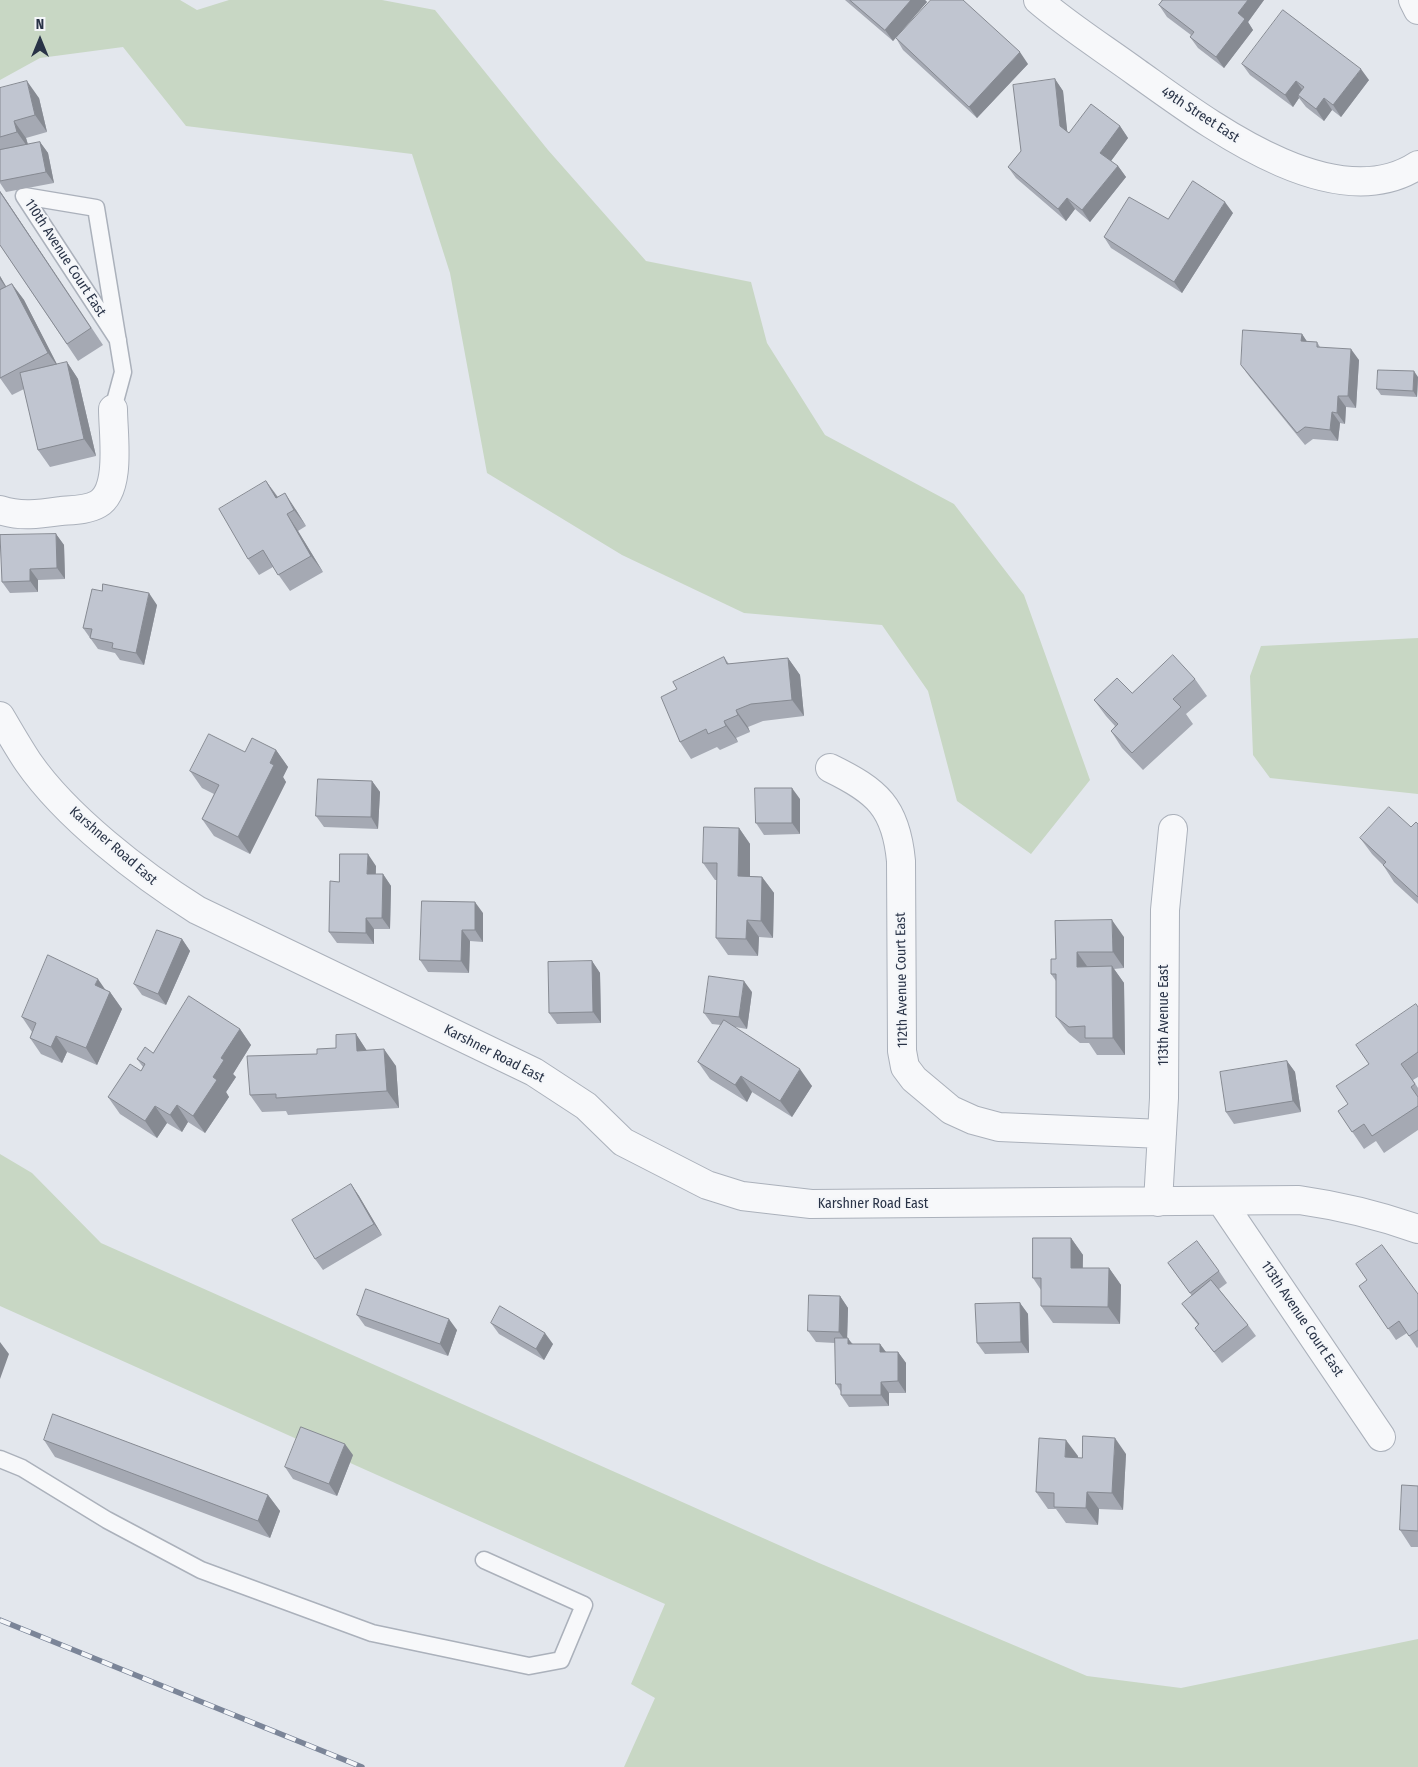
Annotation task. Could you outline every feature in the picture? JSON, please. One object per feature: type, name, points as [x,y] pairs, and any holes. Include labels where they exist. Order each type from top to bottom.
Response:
[{"type":"street","name":"49th Street East","points":[[1038,0],[1215,128],[1264,154],[1304,172],[1334,179],[1384,181],[1407,173],[1418,166]]},
{"type":"street","points":[[1413,0],[1418,10]]},
{"type":"street","name":"110th Avenue Court East","points":[[0,510],[12,514],[38,514],[97,505],[106,498],[114,481],[113,409]]},
{"type":"street","name":"Karshner Road East","points":[[0,716],[28,763],[66,806],[126,861],[158,885],[197,910],[534,1072],[586,1106],[623,1142],[707,1185],[742,1196],[811,1204],[1299,1200],[1339,1205],[1375,1214],[1418,1229]]},
{"type":"street","name":"112th Avenue Court East","points":[[830,768],[858,784],[880,801],[887,809],[899,837],[901,861],[902,1051],[905,1067],[914,1080],[951,1110],[999,1127],[1162,1134]]},
{"type":"street","name":"113th Avenue East","points":[[1158,1202],[1162,1134],[1165,910],[1173,829]]},
{"type":"street","name":"113th Avenue Court East","points":[[1221,1202],[1381,1437]]},
{"type":"lane","name":"110th Avenue Court East","points":[[113,409],[123,372],[118,340],[96,208],[24,196],[118,340]]},
{"type":"lane","points":[[0,1459],[22,1468],[107,1520],[201,1570],[372,1634],[529,1666],[561,1660],[584,1605],[484,1560]]},
{"type":"green space","points":[[0,0],[180,0],[197,10],[229,0],[382,0],[435,10],[548,150],[646,261],[751,282],[767,343],[825,435],[954,504],[1024,595],[1090,780],[1031,854],[957,801],[928,691],[882,625],[744,613],[622,555],[487,473],[450,273],[412,154],[186,126],[123,47],[40,58],[0,80]]},
{"type":"green space","points":[[1418,638],[1418,794],[1270,778],[1253,755],[1250,676],[1261,646]]},
{"type":"green space","points":[[0,1154],[32,1173],[101,1243],[819,1563],[1087,1676],[1181,1688],[1418,1639],[1418,1767],[624,1767],[655,1698],[631,1684],[665,1604],[0,1306]]},
{"type":"building","points":[[850,0],[911,0],[885,30]]},
{"type":"building","points":[[931,0],[963,0],[1020,52],[969,107],[896,38]]},
{"type":"building","points":[[1163,0],[1248,0],[1238,13],[1245,19],[1216,57],[1190,37],[1194,32],[1159,5]]},
{"type":"building","points":[[1283,10],[1361,69],[1333,105],[1324,98],[1316,109],[1298,95],[1304,87],[1296,81],[1285,95],[1242,64]]},
{"type":"building","points":[[1055,79],[1060,126],[1069,133],[1091,104],[1120,126],[1100,153],[1118,166],[1082,210],[1067,198],[1058,209],[1008,167],[1021,151],[1013,85]]},
{"type":"building","points":[[27,81],[35,115],[14,121],[17,132],[0,137],[0,88]]},
{"type":"building","points":[[40,142],[46,172],[0,181],[0,150]]},
{"type":"building","points":[[1193,181],[1225,202],[1174,282],[1104,237],[1129,197],[1168,219]]},
{"type":"building","points":[[0,192],[91,328],[67,344],[0,245]]},
{"type":"building","points":[[12,284],[48,353],[0,378],[0,290]]},
{"type":"building","points":[[1243,330],[1302,334],[1301,341],[1317,342],[1317,347],[1351,349],[1348,396],[1338,396],[1337,413],[1332,412],[1330,430],[1305,427],[1297,433],[1241,365]]},
{"type":"building","points":[[67,362],[84,439],[38,450],[20,373]]},
{"type":"building","points":[[1378,370],[1414,371],[1413,391],[1377,389]]},
{"type":"building","points":[[266,481],[276,498],[285,493],[294,510],[287,514],[311,556],[278,575],[263,550],[248,559],[219,509]]},
{"type":"building","points":[[56,534],[57,568],[30,569],[30,581],[2,582],[0,535]]},
{"type":"building","points":[[103,584],[149,593],[136,653],[112,648],[113,643],[90,638],[92,629],[83,628],[92,589],[102,591]]},
{"type":"building","points":[[1173,655],[1195,679],[1173,699],[1181,707],[1132,753],[1111,731],[1118,724],[1094,700],[1117,678],[1132,693]]},
{"type":"building","points":[[724,657],[727,664],[788,658],[792,700],[751,704],[736,710],[738,715],[724,721],[726,726],[708,734],[706,729],[680,742],[661,697],[677,689],[673,682]]},
{"type":"building","points":[[209,734],[245,752],[252,738],[276,750],[270,763],[274,765],[238,837],[202,819],[219,785],[190,771]]},
{"type":"building","points":[[318,779],[372,781],[371,817],[316,816]]},
{"type":"building","points":[[755,788],[792,788],[792,823],[756,823]]},
{"type":"building","points":[[1389,807],[1411,827],[1416,822],[1418,824],[1418,897],[1383,865],[1386,862],[1360,838]]},
{"type":"building","points":[[704,827],[739,828],[738,876],[762,877],[761,921],[747,920],[746,939],[716,938],[717,863],[703,863]]},
{"type":"building","points":[[340,854],[368,854],[367,874],[383,874],[382,918],[366,918],[366,933],[329,932],[330,881],[339,882]]},
{"type":"building","points":[[422,901],[475,902],[475,930],[462,930],[461,961],[420,960]]},
{"type":"building","points":[[1112,920],[1113,952],[1077,952],[1077,967],[1112,966],[1113,1038],[1085,1038],[1085,1026],[1069,1027],[1056,1017],[1056,974],[1051,974],[1051,959],[1056,959],[1055,921]]},
{"type":"building","points":[[157,930],[182,939],[158,994],[134,984]]},
{"type":"building","points":[[48,955],[98,979],[95,985],[110,992],[86,1048],[56,1036],[51,1047],[30,1038],[36,1023],[22,1017]]},
{"type":"building","points":[[592,961],[593,1012],[549,1013],[548,962]]},
{"type":"building","points":[[709,976],[744,981],[739,1017],[704,1013]]},
{"type":"building","points":[[189,996],[240,1029],[221,1058],[224,1060],[213,1077],[217,1080],[193,1116],[177,1105],[170,1115],[155,1106],[145,1121],[108,1097],[130,1064],[141,1071],[145,1064],[137,1059],[145,1047],[153,1053]]},
{"type":"building","points":[[1416,1004],[1418,1007],[1418,1052],[1401,1064],[1415,1084],[1411,1087],[1418,1097],[1418,1106],[1372,1136],[1364,1124],[1352,1132],[1338,1111],[1348,1104],[1336,1086],[1369,1064],[1356,1045]]},
{"type":"building","points":[[724,1020],[800,1069],[780,1101],[741,1076],[735,1085],[698,1062]]},
{"type":"building","points":[[356,1034],[357,1051],[384,1049],[387,1091],[276,1098],[276,1094],[250,1095],[247,1056],[317,1054],[317,1049],[336,1048],[336,1035]]},
{"type":"building","points":[[1287,1061],[1293,1101],[1226,1112],[1220,1072]]},
{"type":"building","points":[[351,1184],[374,1224],[315,1259],[292,1220]]},
{"type":"building","points":[[1033,1238],[1071,1238],[1071,1268],[1109,1268],[1108,1307],[1041,1306],[1041,1278],[1033,1278]]},
{"type":"building","points":[[1197,1241],[1219,1271],[1190,1293],[1168,1263]]},
{"type":"building","points":[[1382,1245],[1418,1294],[1418,1330],[1409,1336],[1399,1321],[1388,1329],[1359,1286],[1367,1280],[1356,1264]]},
{"type":"building","points":[[1211,1280],[1248,1325],[1214,1352],[1195,1328],[1199,1324],[1182,1304]]},
{"type":"building","points":[[366,1289],[449,1319],[440,1344],[357,1315]]},
{"type":"building","points":[[809,1295],[840,1296],[839,1332],[808,1331]]},
{"type":"building","points":[[1020,1303],[1021,1342],[977,1343],[975,1304]]},
{"type":"building","points":[[500,1306],[545,1333],[536,1349],[491,1323]]},
{"type":"building","points":[[835,1338],[848,1338],[848,1344],[880,1344],[880,1352],[898,1352],[898,1381],[881,1382],[881,1395],[841,1395],[841,1384],[836,1384]]},
{"type":"building","points":[[53,1414],[268,1495],[258,1521],[44,1440]]},
{"type":"building","points":[[301,1427],[345,1444],[329,1484],[285,1467]]},
{"type":"building","points":[[1083,1436],[1115,1438],[1112,1493],[1087,1492],[1086,1508],[1054,1507],[1054,1493],[1036,1492],[1039,1438],[1066,1440],[1065,1457],[1082,1458]]},
{"type":"building","points":[[1402,1485],[1418,1486],[1418,1531],[1400,1530]]},
{"type":"railway","points":[[0,1620],[362,1767]]}]
